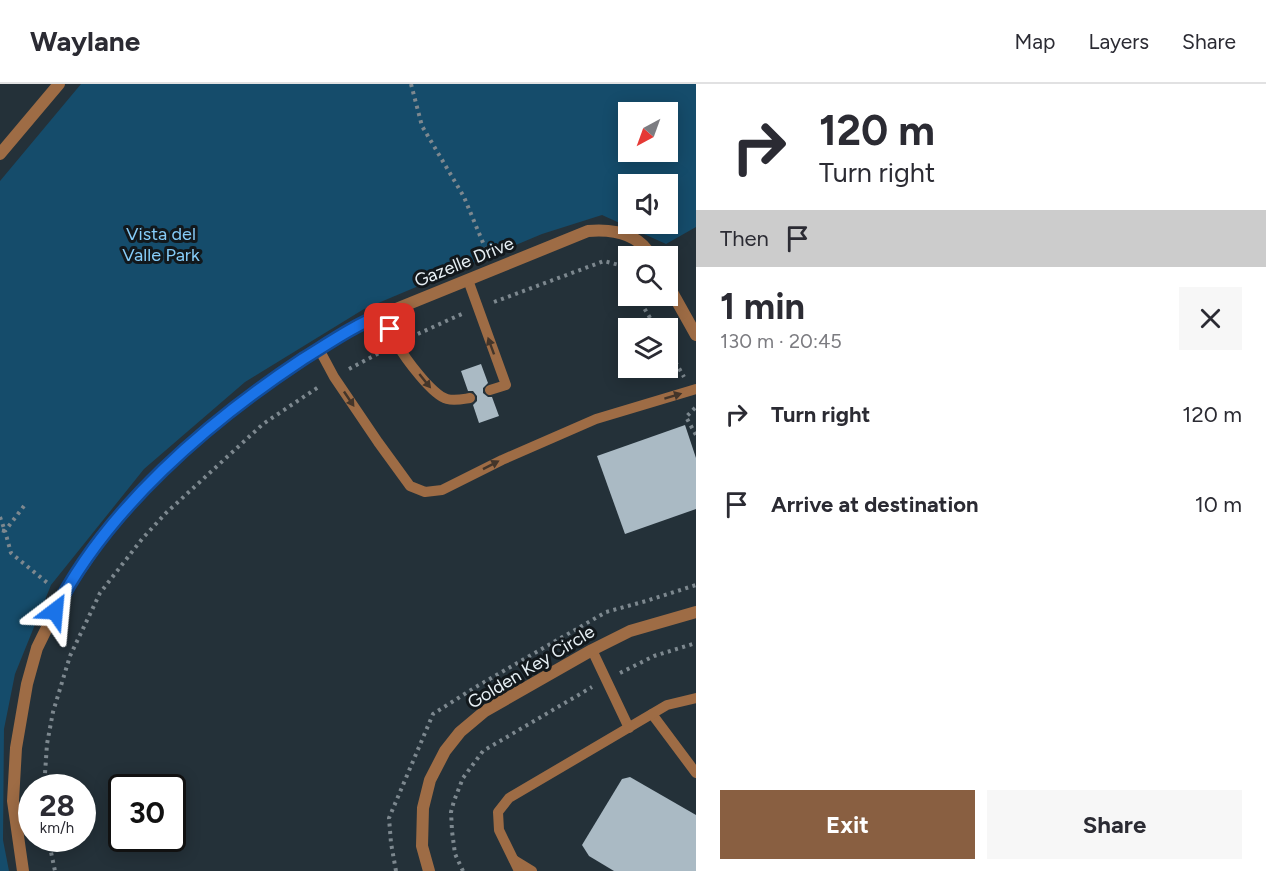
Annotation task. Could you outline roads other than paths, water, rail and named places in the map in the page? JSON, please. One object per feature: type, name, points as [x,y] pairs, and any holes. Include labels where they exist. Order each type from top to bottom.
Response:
[{"type":"street","points":[[0,154],[59,84]]},
{"type":"street","name":"Gazelle Drive","points":[[23,871],[13,801],[16,748],[27,684],[37,648],[64,593],[101,539],[148,484],[201,434],[270,381],[369,320],[588,231],[606,230],[624,234],[635,239],[642,246]]},
{"type":"street","points":[[678,303],[696,335]]},
{"type":"street","name":"Golden Key Circle","points":[[429,871],[422,846],[423,808],[430,780],[445,751],[460,732],[486,711],[592,650],[630,631],[696,612]]},
{"type":"lane","points":[[468,280],[506,385],[490,390]]},
{"type":"lane","points":[[383,314],[397,344],[432,389],[446,399],[470,398]]},
{"type":"lane","points":[[319,349],[334,377],[410,486],[425,492],[442,490],[502,460],[596,419],[696,389]]},
{"type":"lane","points":[[592,650],[629,728]]},
{"type":"lane","points":[[519,871],[499,830],[498,812],[509,798],[667,705],[696,698]]},
{"type":"lane","points":[[652,714],[696,773]]},
{"type":"lane","points":[[513,859],[532,871]]},
{"type":"park label","name":"Vista del Valle Park","points":[[161,244]]}]
